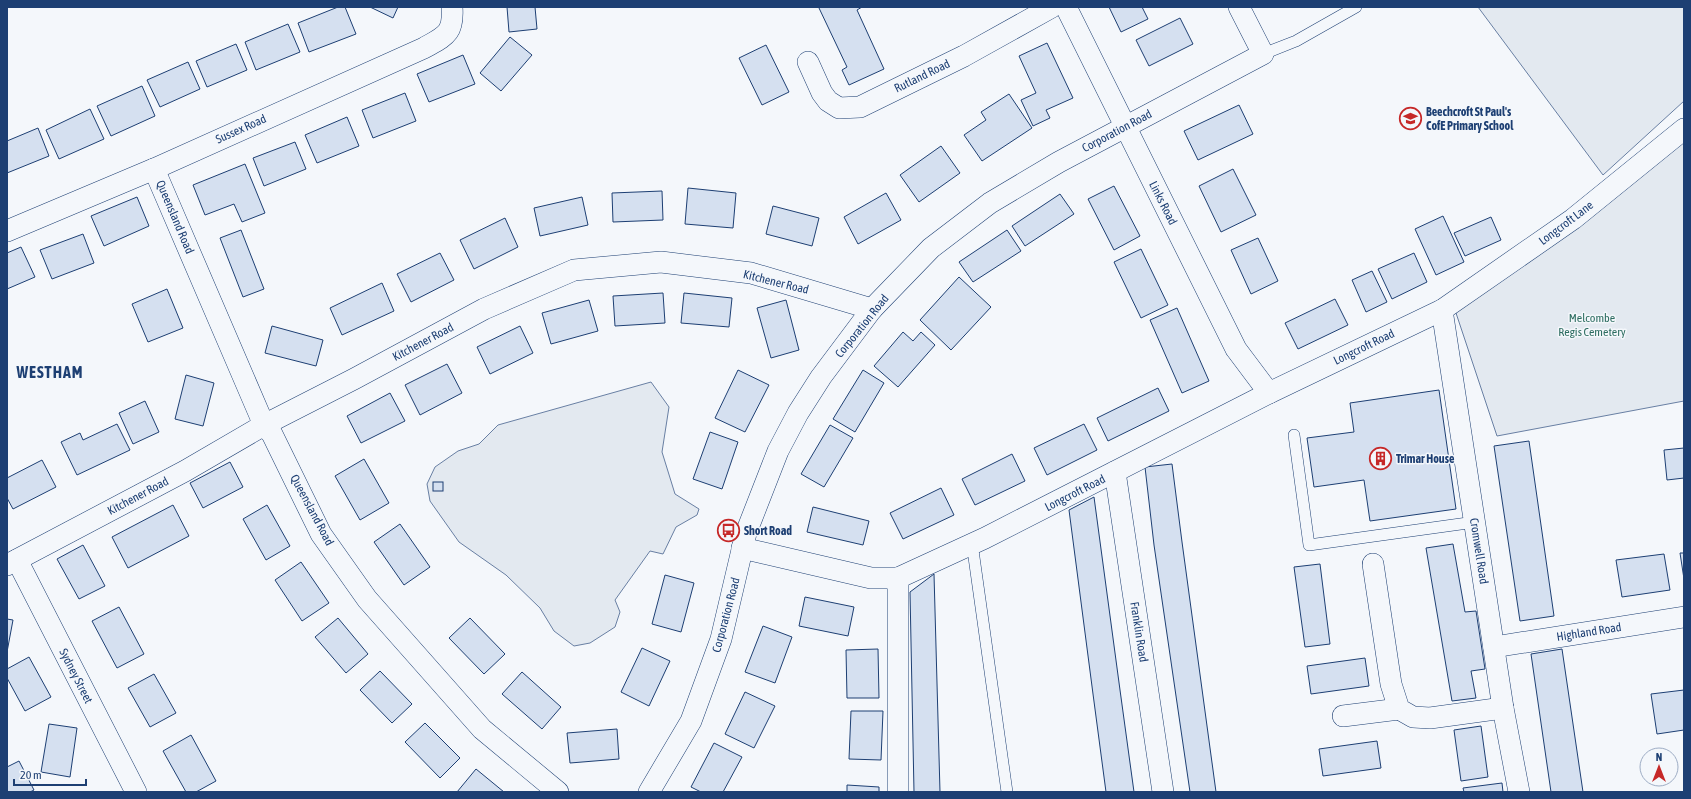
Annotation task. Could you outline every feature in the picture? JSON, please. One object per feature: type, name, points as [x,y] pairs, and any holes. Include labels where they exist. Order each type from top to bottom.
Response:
[{"type":"street","name":"Sussex Road","points":[[7,231],[154,169],[424,48],[446,35],[453,20],[452,7]]},
{"type":"street","name":"Rutland Road","points":[[808,62],[822,93],[828,101],[839,108],[860,107],[964,56],[1052,7]]},
{"type":"street","name":"Links Road","points":[[1066,7],[1236,349],[1269,393]]},
{"type":"street","points":[[1239,7],[1263,54]]},
{"type":"street","name":"Corporation Road","points":[[649,792],[691,721],[721,639],[746,533],[778,451],[798,413],[821,378],[872,309],[931,248],[990,202],[1059,162],[1263,54]]},
{"type":"street","name":"Longcroft Lane","points":[[1442,310],[1573,219],[1684,129]]},
{"type":"street","name":"Queensland Road","points":[[154,169],[264,425],[272,434],[321,534],[367,599],[482,729],[558,792]]},
{"type":"street","name":"Kitchener Road","points":[[12,562],[185,471],[264,425],[354,379],[484,308],[574,270],[661,262],[751,273],[872,309]]},
{"type":"street","name":"Longcroft Road","points":[[898,578],[1115,472],[1269,393],[1442,310]]},
{"type":"street","name":"Cromwell Road","points":[[1442,310],[1503,708],[1519,792]]},
{"type":"street","name":"Franklin Road","points":[[1115,472],[1163,792]]},
{"type":"street","points":[[742,548],[872,578],[898,578],[898,792]]},
{"type":"street","name":"Sydney Street","points":[[12,562],[128,789]]},
{"type":"street","points":[[1373,564],[1391,684],[1399,709]]},
{"type":"street","name":"Highland Road","points":[[1494,646],[1684,617]]},
{"type":"street","points":[[1343,716],[1399,709],[1413,717],[1430,718],[1503,708]]},
{"type":"lane","points":[[1263,54],[1296,42],[1356,7]]},
{"type":"lane","points":[[1294,435],[1309,545],[1475,522]]},
{"type":"lane","points":[[972,543],[1007,792]]},
{"type":"green space","points":[[1478,7],[1684,7],[1684,101],[1603,175]]},
{"type":"green space","name":"Melcombe Regis Cemetery","points":[[1684,138],[1684,401],[1497,436],[1455,310]]},
{"type":"green space","points":[[651,382],[669,407],[662,452],[675,494],[699,509],[697,515],[676,527],[663,554],[650,551],[615,600],[620,612],[615,627],[590,643],[574,646],[554,631],[540,608],[506,575],[459,542],[430,501],[427,484],[435,467],[458,451],[479,444],[498,425]]},
{"type":"building","points":[[338,7],[345,7],[356,34],[309,52],[298,23]]},
{"type":"building","points":[[370,7],[398,7],[393,18]]},
{"type":"building","points":[[507,7],[535,7],[537,29],[509,32]]},
{"type":"building","points":[[862,7],[857,10],[884,69],[849,85],[842,70],[847,67],[819,8]]},
{"type":"building","points":[[1109,7],[1142,7],[1148,19],[1121,32]]},
{"type":"building","points":[[1180,18],[1193,44],[1149,66],[1136,40]]},
{"type":"building","points":[[288,24],[300,52],[256,70],[245,42]]},
{"type":"building","points":[[510,37],[532,55],[501,91],[480,73]]},
{"type":"building","points":[[1047,43],[1073,98],[1046,110],[1050,118],[1033,126],[1021,100],[1036,93],[1019,56]]},
{"type":"building","points":[[236,44],[247,70],[207,87],[196,61]]},
{"type":"building","points":[[766,45],[789,92],[762,105],[739,58]]},
{"type":"building","points":[[463,55],[475,84],[429,102],[417,74]]},
{"type":"building","points":[[188,62],[200,89],[160,107],[147,80]]},
{"type":"building","points":[[142,86],[155,116],[111,136],[97,106]]},
{"type":"building","points":[[405,93],[416,121],[373,138],[362,110]]},
{"type":"building","points":[[1009,94],[1032,128],[982,161],[964,135],[986,120],[981,112]]},
{"type":"building","points":[[1239,105],[1253,134],[1198,160],[1184,131]]},
{"type":"building","points":[[90,109],[104,139],[59,159],[46,130]]},
{"type":"building","points":[[347,117],[359,146],[317,163],[305,135]]},
{"type":"building","points":[[38,128],[49,156],[7,173],[7,141]]},
{"type":"building","points":[[295,142],[306,169],[264,186],[253,158]]},
{"type":"building","points":[[941,146],[960,173],[919,202],[900,175]]},
{"type":"building","points":[[245,164],[265,213],[242,222],[234,204],[205,215],[193,185]]},
{"type":"building","points":[[1233,169],[1256,215],[1221,232],[1199,186]]},
{"type":"building","points":[[1114,186],[1140,236],[1114,250],[1088,199]]},
{"type":"building","points":[[688,188],[736,193],[733,228],[685,224]]},
{"type":"building","points":[[662,191],[663,220],[613,222],[612,193]]},
{"type":"building","points":[[886,193],[901,220],[858,244],[844,217]]},
{"type":"building","points":[[1060,194],[1074,214],[1025,246],[1012,226]]},
{"type":"building","points":[[137,197],[149,226],[104,246],[91,216]]},
{"type":"building","points":[[582,197],[588,225],[540,236],[534,208]]},
{"type":"building","points":[[773,206],[819,218],[812,246],[766,234]]},
{"type":"building","points":[[1443,216],[1464,262],[1436,275],[1415,229]]},
{"type":"building","points":[[1491,217],[1501,240],[1465,256],[1454,233]]},
{"type":"building","points":[[505,218],[518,247],[474,269],[460,240]]},
{"type":"building","points":[[241,230],[264,289],[243,297],[220,238]]},
{"type":"building","points":[[1007,230],[1021,251],[973,282],[959,262]]},
{"type":"building","points":[[83,234],[94,263],[52,279],[40,250]]},
{"type":"building","points":[[1258,238],[1278,281],[1251,294],[1231,250]]},
{"type":"building","points":[[21,247],[35,277],[7,289],[7,253]]},
{"type":"building","points":[[1141,249],[1168,305],[1141,318],[1114,262]]},
{"type":"building","points":[[440,253],[454,280],[411,302],[397,274]]},
{"type":"building","points":[[1414,253],[1427,282],[1392,299],[1378,269]]},
{"type":"building","points":[[1372,271],[1387,302],[1366,312],[1352,280]]},
{"type":"building","points":[[959,277],[991,307],[951,350],[920,320]]},
{"type":"building","points":[[382,283],[394,311],[342,335],[330,308]]},
{"type":"building","points":[[167,289],[183,328],[148,342],[132,304]]},
{"type":"building","points":[[663,293],[665,323],[615,326],[613,296]]},
{"type":"building","points":[[684,293],[732,298],[729,327],[681,323]]},
{"type":"building","points":[[1335,299],[1348,325],[1298,349],[1285,323]]},
{"type":"building","points":[[589,300],[598,331],[551,344],[542,313]]},
{"type":"building","points":[[786,300],[799,350],[771,358],[757,308]]},
{"type":"building","points":[[1177,308],[1209,381],[1182,393],[1150,320]]},
{"type":"building","points":[[272,326],[323,340],[316,366],[265,353]]},
{"type":"building","points":[[520,326],[533,353],[490,374],[477,347]]},
{"type":"building","points":[[903,332],[913,341],[921,332],[935,345],[898,387],[874,366]]},
{"type":"building","points":[[447,364],[462,393],[420,415],[405,385]]},
{"type":"building","points":[[738,370],[769,385],[745,432],[715,418]]},
{"type":"building","points":[[863,370],[884,383],[855,432],[833,419]]},
{"type":"building","points":[[186,375],[214,383],[203,426],[175,419]]},
{"type":"building","points":[[1158,388],[1169,411],[1108,441],[1097,418]]},
{"type":"building","name":"Trimar House","points":[[1439,390],[1456,509],[1370,521],[1364,480],[1314,487],[1307,438],[1354,432],[1350,403]]},
{"type":"building","points":[[390,393],[405,421],[361,443],[347,416]]},
{"type":"building","points":[[145,401],[159,432],[133,444],[119,413]]},
{"type":"building","points":[[117,424],[130,450],[77,475],[61,442],[80,433],[83,440]]},
{"type":"building","points":[[1084,424],[1097,450],[1047,475],[1034,448]]},
{"type":"building","points":[[830,425],[853,438],[824,487],[801,474]]},
{"type":"building","points":[[710,432],[738,442],[722,489],[693,479]]},
{"type":"building","points":[[1529,441],[1554,616],[1520,621],[1494,446]]},
{"type":"building","points":[[1684,448],[1684,478],[1667,480],[1664,450]]},
{"type":"building","points":[[1012,454],[1025,481],[975,505],[962,479]]},
{"type":"building","points":[[364,459],[389,503],[360,520],[335,476]]},
{"type":"building","points":[[42,460],[56,487],[13,509],[7,498],[7,478]]},
{"type":"building","points":[[230,462],[243,487],[203,508],[190,483]]},
{"type":"building","points":[[1172,464],[1216,792],[1190,792],[1154,545],[1145,467]]},
{"type":"building","points":[[433,482],[443,482],[443,491],[433,491]]},
{"type":"building","points":[[941,488],[954,515],[903,539],[890,513]]},
{"type":"building","points":[[1094,497],[1134,792],[1106,792],[1069,510]]},
{"type":"building","points":[[173,505],[189,536],[128,568],[112,537]]},
{"type":"building","points":[[267,505],[290,546],[266,560],[243,519]]},
{"type":"building","points":[[813,507],[869,521],[863,545],[807,532]]},
{"type":"building","points":[[400,524],[430,567],[404,585],[374,542]]},
{"type":"building","points":[[1453,544],[1465,612],[1476,611],[1485,669],[1471,671],[1476,698],[1452,701],[1426,548]]},
{"type":"building","points":[[83,545],[105,586],[79,599],[57,559]]},
{"type":"building","points":[[1680,553],[1684,553],[1684,579]]},
{"type":"building","points":[[1664,554],[1670,590],[1622,597],[1616,560]]},
{"type":"building","points":[[301,562],[329,603],[302,621],[275,580]]},
{"type":"building","points":[[1320,564],[1330,644],[1305,647],[1294,567]]},
{"type":"building","points":[[934,574],[940,792],[914,792],[910,592]]},
{"type":"building","points":[[665,575],[694,583],[681,632],[652,624]]},
{"type":"building","points":[[805,597],[854,607],[848,636],[799,626]]},
{"type":"building","points":[[119,607],[144,654],[117,668],[92,621]]},
{"type":"building","points":[[338,618],[368,654],[346,673],[315,637]]},
{"type":"building","points":[[470,618],[505,654],[484,674],[449,638]]},
{"type":"building","points":[[7,619],[13,620],[7,652]]},
{"type":"building","points":[[763,626],[792,637],[775,683],[745,672]]},
{"type":"building","points":[[642,648],[670,661],[649,706],[621,692]]},
{"type":"building","points":[[878,649],[879,698],[847,698],[846,650]]},
{"type":"building","points":[[1562,649],[1583,792],[1551,792],[1531,654]]},
{"type":"building","points":[[29,657],[51,697],[25,711],[7,678],[7,669]]},
{"type":"building","points":[[1365,658],[1369,686],[1311,694],[1307,666]]},
{"type":"building","points":[[380,671],[412,704],[392,723],[360,690]]},
{"type":"building","points":[[522,672],[561,707],[542,729],[502,694]]},
{"type":"building","points":[[154,674],[176,713],[150,727],[128,688]]},
{"type":"building","points":[[1684,690],[1684,730],[1657,734],[1651,694]]},
{"type":"building","points":[[745,692],[775,706],[754,748],[725,734]]},
{"type":"building","points":[[851,711],[883,711],[881,760],[849,759]]},
{"type":"building","points":[[425,723],[460,758],[440,778],[405,742]]},
{"type":"building","points":[[49,724],[77,728],[70,777],[41,772]]},
{"type":"building","points":[[1481,726],[1488,777],[1461,781],[1454,730]]},
{"type":"building","points":[[617,729],[619,759],[570,763],[567,733]]},
{"type":"building","points":[[191,735],[216,781],[196,792],[186,792],[163,751]]},
{"type":"building","points":[[1377,741],[1381,768],[1323,776],[1319,749]]},
{"type":"building","points":[[714,743],[742,757],[723,792],[701,792],[691,787]]},
{"type":"building","points":[[19,761],[34,790],[30,792],[7,792],[7,767]]},
{"type":"building","points":[[476,769],[504,792],[457,792]]},
{"type":"building","points":[[1502,783],[1503,792],[1464,792],[1463,788]]},
{"type":"building","points":[[847,785],[879,787],[879,792],[847,792]]},
{"type":"place","name":"Beechcroft St Paul's CofE Primary School","points":[[1410,119]]},
{"type":"place","name":"Trimar House","points":[[1380,459]]},
{"type":"place","name":"Short Road","points":[[728,531]]},
{"type":"district","name":"WESTHAM","points":[[50,372]]}]
